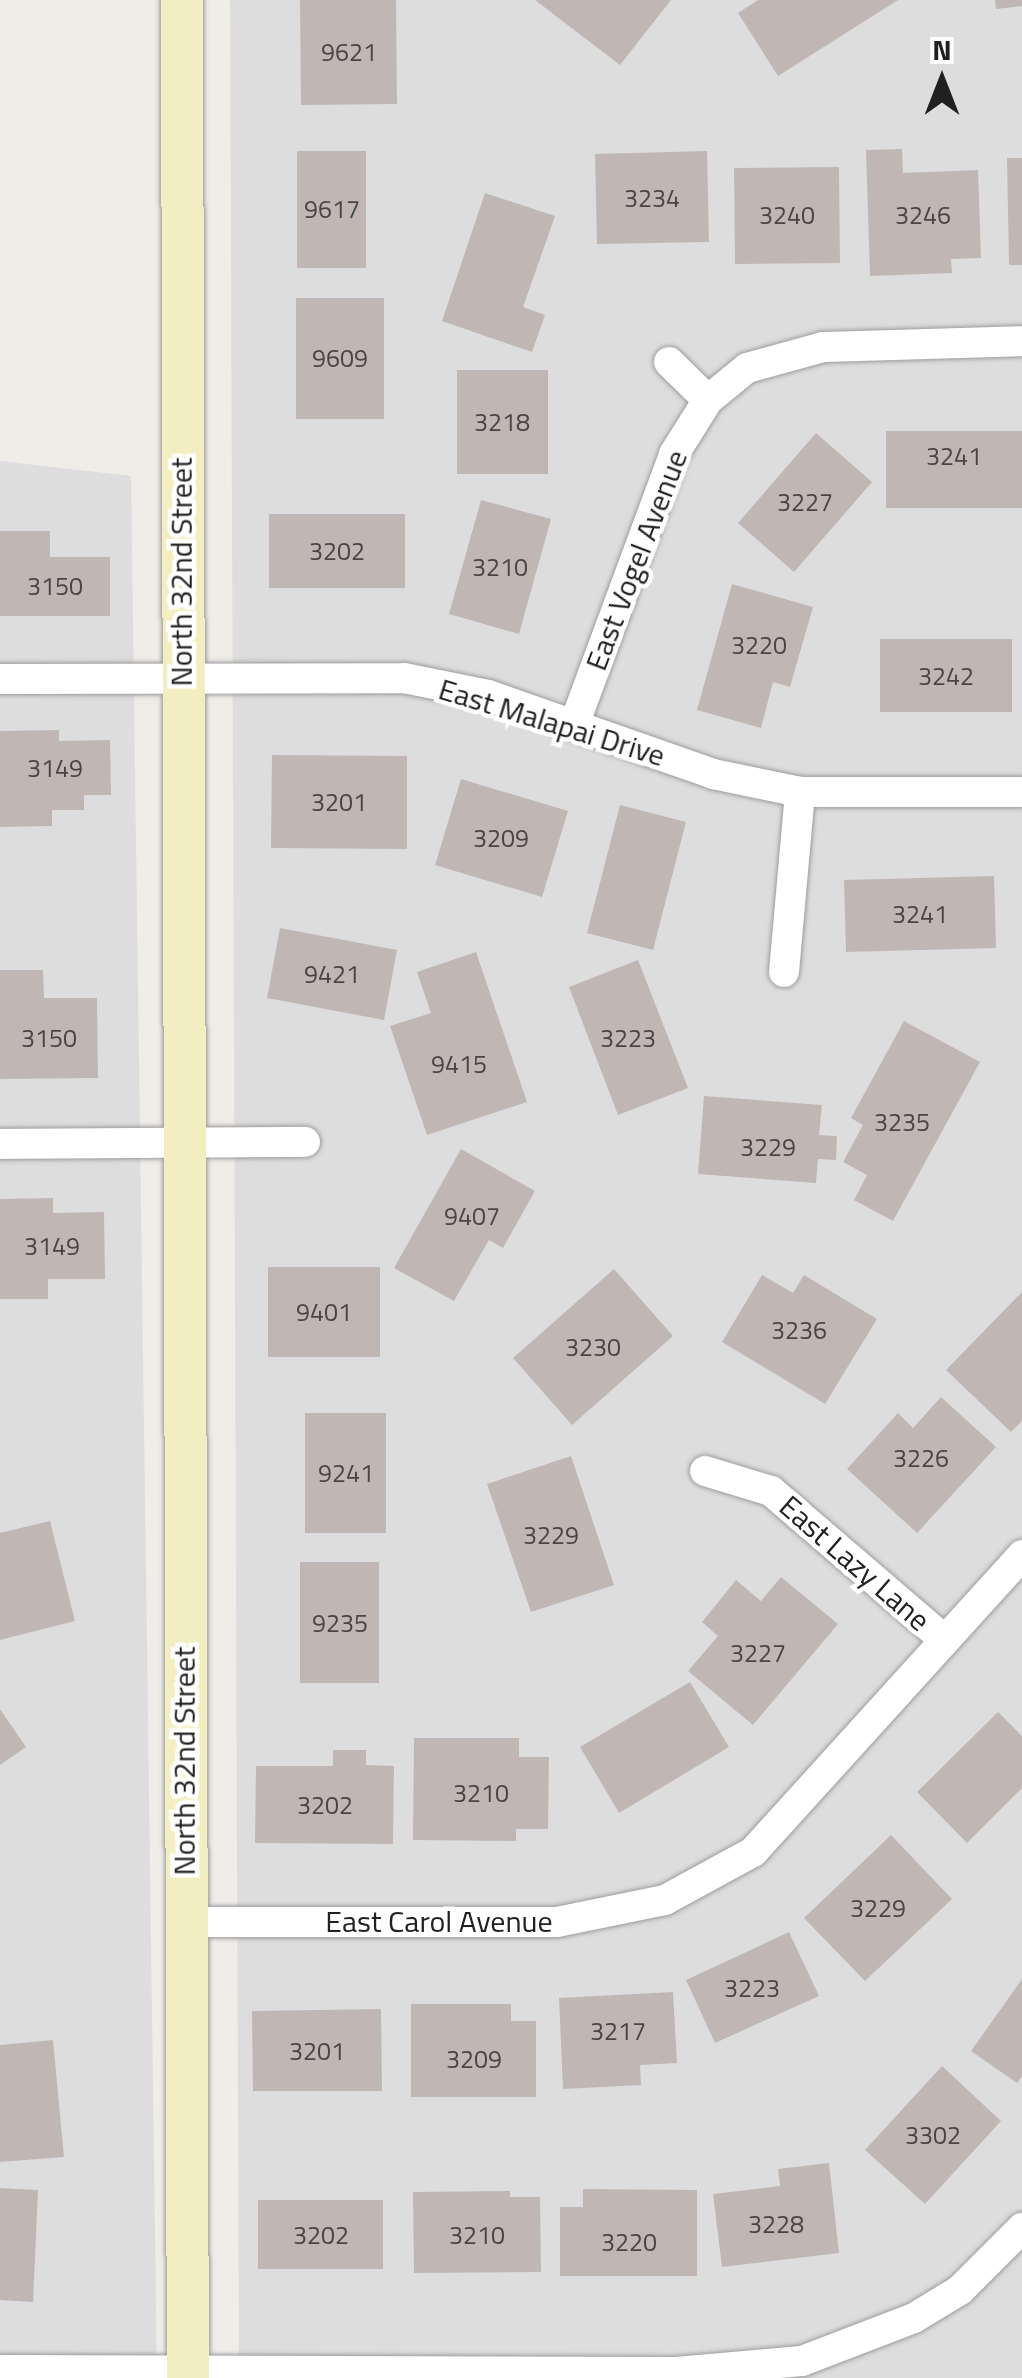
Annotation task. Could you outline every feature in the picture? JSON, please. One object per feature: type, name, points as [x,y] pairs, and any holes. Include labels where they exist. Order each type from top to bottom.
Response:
[{"type":"street","name":"North 32nd Street","points":[[182,0],[180,679],[188,1144],[184,1922],[188,2376]]},
{"type":"street","name":"East Vogel Avenue","points":[[574,725],[674,454],[708,400],[748,368],[823,347],[1022,341]]},
{"type":"street","points":[[669,362],[708,400]]},
{"type":"street","name":"East Malapai Drive","points":[[0,679],[404,678],[488,695],[713,774],[800,792],[1022,792]]},
{"type":"street","points":[[784,972],[800,792]]},
{"type":"street","points":[[0,1144],[305,1142]]},
{"type":"street","name":"East Lazy Lane","points":[[705,1470],[771,1492],[945,1640]]},
{"type":"street","name":"East Carol Avenue","points":[[184,1922],[557,1922],[665,1900],[754,1852],[1022,1555]]},
{"type":"street","points":[[0,2370],[188,2376],[676,2372],[802,2361],[914,2318],[960,2290],[1022,2228]]},
{"type":"shaded area","points":[[230,0],[1022,0],[1022,2378],[239,2378]]},
{"type":"shaded area","points":[[0,461],[131,476],[157,2378],[0,2378]]},
{"type":"building","points":[[300,0],[396,0],[397,104],[301,105]]},
{"type":"building","points":[[535,0],[671,0],[620,65]]},
{"type":"building","points":[[758,0],[898,0],[778,76],[738,13]]},
{"type":"building","points":[[995,0],[1022,0],[1022,6],[996,9]]},
{"type":"building","points":[[902,149],[903,173],[978,170],[981,258],[951,259],[952,273],[870,276],[866,150]]},
{"type":"building","points":[[297,151],[366,151],[366,268],[297,268]]},
{"type":"building","points":[[707,151],[709,242],[597,244],[595,154]]},
{"type":"building","points":[[1007,158],[1022,158],[1022,265],[1009,265]]},
{"type":"building","points":[[839,167],[840,263],[735,264],[734,168]]},
{"type":"building","points":[[485,193],[555,216],[523,307],[545,315],[532,352],[442,321]]},
{"type":"building","points":[[296,298],[384,298],[384,419],[296,419]]},
{"type":"building","points":[[457,370],[548,370],[548,474],[457,474]]},
{"type":"building","points":[[886,431],[1022,431],[1022,508],[886,508]]},
{"type":"building","points":[[816,433],[872,482],[794,572],[738,523]]},
{"type":"building","points":[[481,500],[551,519],[519,634],[449,614]]},
{"type":"building","points":[[269,514],[405,514],[405,588],[269,588]]},
{"type":"building","points":[[0,531],[50,531],[50,557],[110,557],[110,616],[0,616]]},
{"type":"building","points":[[732,584],[813,607],[790,687],[773,682],[761,728],[697,710]]},
{"type":"building","points":[[880,639],[1012,639],[1012,712],[880,712]]},
{"type":"building","points":[[59,730],[59,741],[110,740],[111,795],[84,795],[84,810],[52,810],[52,826],[0,827],[0,731]]},
{"type":"building","points":[[272,755],[407,756],[407,849],[271,848]]},
{"type":"building","points":[[461,779],[568,811],[542,897],[435,865]]},
{"type":"building","points":[[620,805],[686,822],[653,950],[587,933]]},
{"type":"building","points":[[994,876],[996,948],[846,952],[844,880]]},
{"type":"building","points":[[280,928],[397,950],[384,1020],[267,998]]},
{"type":"building","points":[[476,952],[527,1102],[427,1135],[390,1026],[431,1013],[417,972]]},
{"type":"building","points":[[638,960],[688,1088],[618,1115],[569,987]]},
{"type":"building","points":[[0,970],[43,970],[44,998],[97,998],[98,1078],[0,1079]]},
{"type":"building","points":[[904,1021],[980,1062],[893,1221],[854,1200],[867,1175],[843,1162],[863,1125],[851,1118]]},
{"type":"building","points":[[704,1096],[822,1105],[819,1135],[837,1136],[836,1160],[818,1159],[816,1183],[698,1174]]},
{"type":"building","points":[[461,1149],[535,1191],[503,1248],[489,1240],[454,1301],[394,1268]]},
{"type":"building","points":[[53,1198],[53,1213],[104,1212],[105,1279],[48,1279],[48,1299],[0,1299],[0,1199]]},
{"type":"building","points":[[268,1267],[380,1267],[380,1357],[268,1357]]},
{"type":"building","points":[[614,1269],[673,1336],[572,1425],[513,1358]]},
{"type":"building","points":[[762,1275],[793,1293],[804,1275],[877,1319],[825,1404],[722,1342]]},
{"type":"building","points":[[1022,1292],[1022,1421],[1011,1432],[946,1370]]},
{"type":"building","points":[[941,1397],[996,1447],[917,1533],[847,1469],[898,1413],[913,1428]]},
{"type":"building","points":[[305,1413],[386,1413],[386,1533],[305,1533]]},
{"type":"building","points":[[571,1456],[614,1585],[531,1612],[487,1484]]},
{"type":"building","points":[[50,1521],[75,1621],[0,1640],[0,1533]]},
{"type":"building","points":[[300,1562],[379,1562],[379,1683],[300,1683]]},
{"type":"building","points":[[781,1577],[838,1624],[753,1725],[688,1671],[718,1636],[702,1622],[736,1580],[761,1601]]},
{"type":"building","points":[[690,1682],[729,1747],[619,1813],[580,1747]]},
{"type":"building","points":[[0,1709],[26,1747],[0,1765]]},
{"type":"building","points":[[998,1712],[1022,1736],[1022,1788],[967,1843],[917,1792]]},
{"type":"building","points":[[414,1738],[519,1738],[519,1757],[549,1757],[548,1829],[516,1829],[516,1841],[413,1840]]},
{"type":"building","points":[[333,1750],[366,1750],[366,1765],[394,1766],[393,1844],[255,1843],[256,1766],[333,1766]]},
{"type":"building","points":[[891,1835],[952,1899],[865,1981],[804,1918]]},
{"type":"building","points":[[789,1932],[819,1996],[715,2043],[686,1980]]},
{"type":"building","points":[[1022,1979],[1022,2076],[1017,2083],[971,2051]]},
{"type":"building","points":[[673,1992],[677,2063],[640,2065],[641,2085],[563,2089],[559,1998]]},
{"type":"building","points":[[411,2004],[511,2004],[511,2021],[536,2021],[536,2097],[411,2097]]},
{"type":"building","points":[[381,2009],[382,2091],[253,2091],[252,2011]]},
{"type":"building","points":[[53,2040],[64,2157],[0,2162],[0,2045]]},
{"type":"building","points":[[942,2066],[1001,2121],[925,2204],[865,2150]]},
{"type":"building","points":[[829,2163],[839,2253],[722,2267],[713,2194],[780,2186],[778,2169]]},
{"type":"building","points":[[0,2188],[38,2190],[33,2302],[0,2300]]},
{"type":"building","points":[[583,2189],[697,2190],[697,2276],[560,2276],[560,2207],[583,2207]]},
{"type":"building","points":[[510,2191],[510,2197],[540,2197],[541,2272],[414,2273],[413,2192]]},
{"type":"building","points":[[258,2200],[383,2200],[383,2269],[258,2269]]}]
